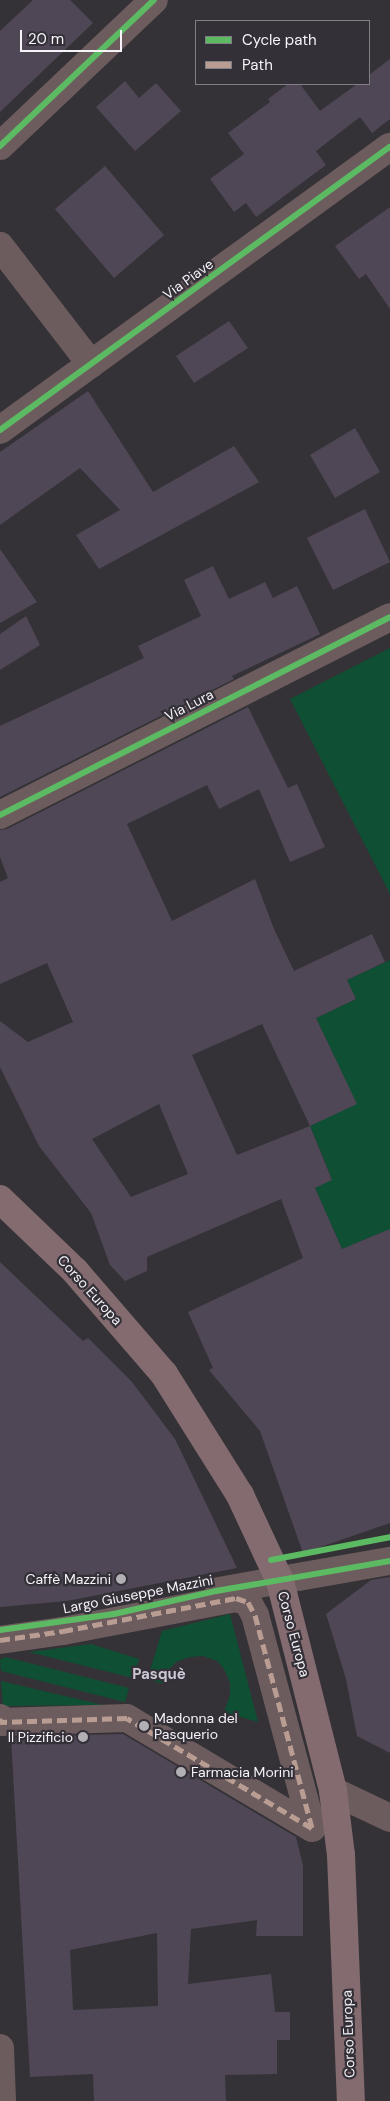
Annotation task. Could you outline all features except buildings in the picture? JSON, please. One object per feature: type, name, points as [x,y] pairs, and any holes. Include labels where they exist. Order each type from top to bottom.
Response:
[{"type":"main road","name":"Corso Europa","points":[[0,1200],[75,1271],[164,1374],[240,1496],[280,1581],[333,1791],[341,1855],[351,2101]]},
{"type":"street","points":[[0,146],[154,0]]},
{"type":"street","name":"Via Piave","points":[[0,430],[390,147]]},
{"type":"street","points":[[0,246],[91,364]]},
{"type":"street","name":"Via Lura","points":[[0,814],[390,617]]},
{"type":"street","name":"Largo Giuseppe Mazzini","points":[[0,1630],[114,1614],[216,1591],[390,1561]]},
{"type":"street","name":"Largo Giuseppe Mazzini","points":[[0,1640],[63,1631],[236,1598],[248,1602],[255,1615],[312,1828],[127,1718],[0,1722],[0,1718]]},
{"type":"street","points":[[333,1791],[390,1818]]},
{"type":"street","points":[[0,2048],[2,2101]]},
{"type":"green space","points":[[390,648],[390,894],[290,699]]},
{"type":"green space","points":[[390,960],[390,1229],[342,1249],[315,1188],[332,1179],[310,1126],[356,1103],[316,1018],[356,999],[347,980]]},
{"type":"green space","points":[[230,1614],[258,1722],[224,1712],[230,1695],[230,1683],[224,1669],[217,1661],[203,1656],[190,1657],[176,1662],[168,1671],[164,1684],[147,1680],[162,1631]]},
{"type":"green space","points":[[91,1644],[139,1659],[133,1678],[29,1652]]},
{"type":"green space","points":[[5,1657],[129,1688],[125,1702],[1,1671],[0,1660]]},
{"type":"green space","points":[[1,1681],[103,1705],[3,1706]]},
{"type":"marked path","points":[[0,1640],[63,1631],[236,1598],[248,1602],[255,1615],[312,1828],[127,1718],[0,1722],[0,1718]]},
{"type":"cycle path","points":[[0,146],[154,0]]},
{"type":"cycle path","points":[[0,430],[390,147]]},
{"type":"cycle path","points":[[0,815],[390,617]]},
{"type":"cycle path","points":[[271,1560],[390,1537]]},
{"type":"cycle path","points":[[0,1630],[114,1614],[216,1591],[390,1561]]},
{"type":"place","name":"Caffè Mazzini","points":[[121,1579]]},
{"type":"place","name":"Madonna del Pasquerio","points":[[144,1726]]},
{"type":"place","name":"Il Pizzificio","points":[[83,1737]]},
{"type":"place","name":"Farmacia Morini","points":[[181,1772]]},
{"type":"district","name":"Pasquè","points":[[159,1675]]}]
